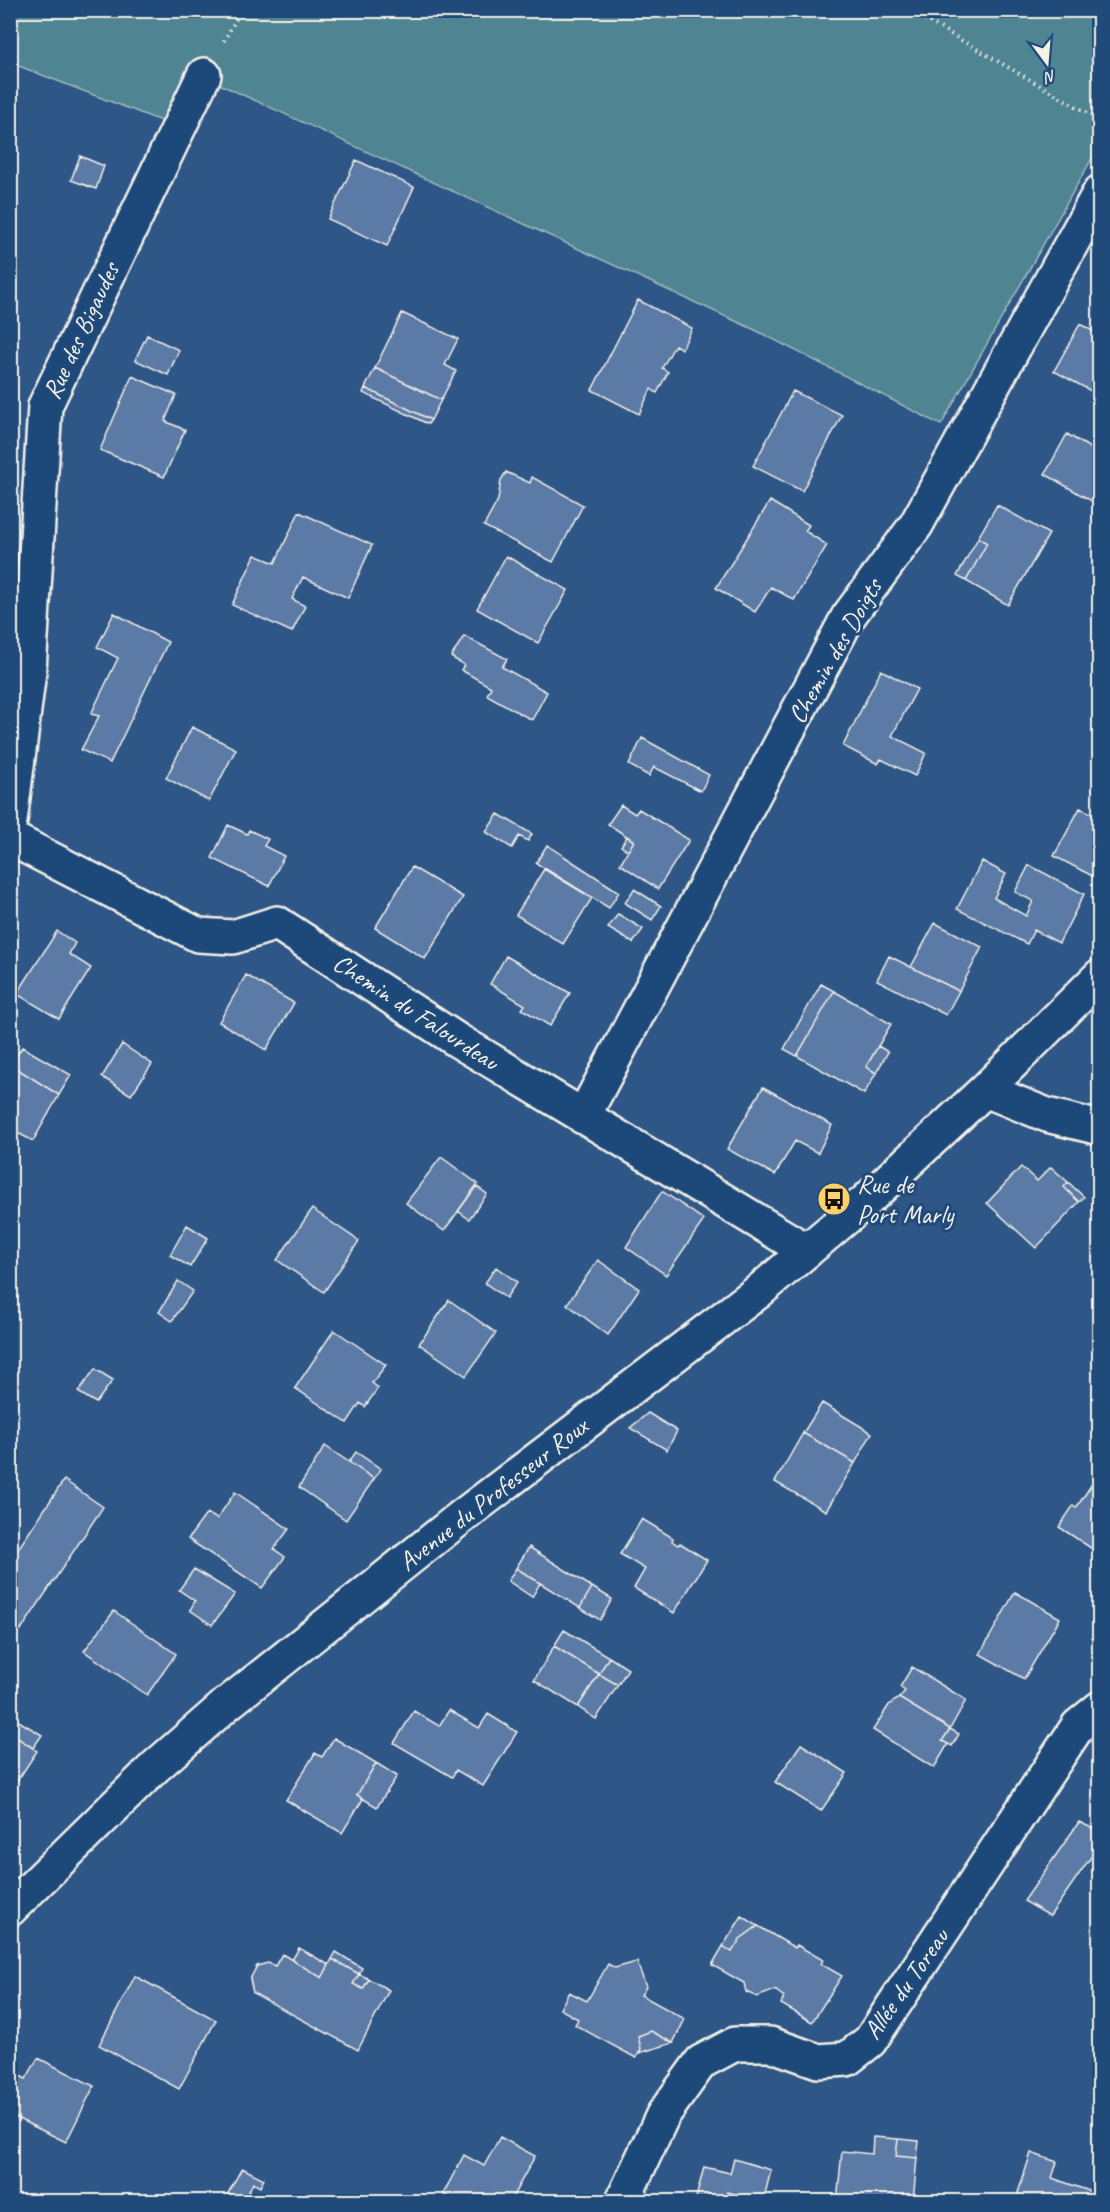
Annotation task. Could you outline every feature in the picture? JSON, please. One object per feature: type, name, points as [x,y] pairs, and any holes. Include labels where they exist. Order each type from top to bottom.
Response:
[{"type":"street","name":"Rue des Bigaudes","points":[[10,821],[29,671],[45,406],[204,75]]},
{"type":"street","name":"Chemin des Doigts","points":[[584,1117],[848,618],[916,525],[1100,192]]},
{"type":"street","name":"Chemin du Falourdeau","points":[[10,838],[198,935],[233,936],[277,923],[457,1040],[807,1251]]},
{"type":"street","name":"Avenue du Professeur Roux","points":[[10,1909],[138,1783],[226,1704],[451,1525],[759,1291],[866,1202],[985,1090],[1100,976]]},
{"type":"street","points":[[985,1090],[1047,1115],[1100,1128]]},
{"type":"street","name":"Allée du Toreau","points":[[622,2202],[663,2115],[701,2062],[735,2044],[770,2044],[818,2061],[848,2058],[870,2041],[1078,1726],[1100,1708]]},
{"type":"path","points":[[909,10],[1100,120]]},
{"type":"green space","points":[[10,11],[1099,11],[1099,146],[941,425],[755,330],[204,77],[158,158],[161,121],[11,63]]},
{"type":"building","points":[[80,156],[104,166],[96,189],[71,180]]},
{"type":"building","points":[[356,160],[414,187],[387,246],[328,219]]},
{"type":"building","points":[[638,300],[692,328],[682,349],[675,345],[662,368],[668,372],[657,393],[651,389],[639,414],[592,390]]},
{"type":"building","points":[[402,313],[458,339],[445,365],[456,371],[441,400],[375,368]]},
{"type":"building","points":[[1080,324],[1100,335],[1100,396],[1054,371]]},
{"type":"building","points":[[147,335],[179,350],[168,375],[135,360]]},
{"type":"building","points":[[375,368],[441,400],[431,420],[365,388]]},
{"type":"building","points":[[132,376],[176,395],[165,421],[185,430],[164,477],[100,450]]},
{"type":"building","points":[[365,388],[431,420],[428,424],[363,393]]},
{"type":"building","points":[[793,391],[842,415],[802,491],[753,466]]},
{"type":"building","points":[[1067,434],[1100,454],[1100,506],[1045,474]]},
{"type":"building","points":[[506,472],[530,483],[532,477],[583,505],[553,562],[484,526],[498,500],[501,480]]},
{"type":"building","points":[[770,501],[809,525],[805,531],[827,545],[794,600],[771,587],[755,612],[716,588]]},
{"type":"building","points":[[997,505],[1049,534],[1008,605],[966,581],[987,543],[978,538]]},
{"type":"building","points":[[299,512],[372,545],[348,598],[303,577],[292,599],[305,606],[292,632],[232,605],[255,555],[275,563]]},
{"type":"building","points":[[978,538],[987,543],[966,581],[957,576]]},
{"type":"building","points":[[506,556],[568,590],[538,643],[477,609]]},
{"type":"building","points":[[114,613],[168,642],[110,763],[81,750],[99,716],[91,714],[118,658],[97,647]]},
{"type":"building","points":[[464,636],[507,659],[502,667],[547,692],[532,720],[487,695],[491,687],[461,670],[464,665],[451,657]]},
{"type":"building","points":[[881,670],[917,689],[892,736],[926,753],[915,776],[881,759],[878,764],[843,746]]},
{"type":"building","points":[[192,727],[236,749],[209,801],[166,778]]},
{"type":"building","points":[[642,738],[709,775],[701,791],[654,767],[649,776],[629,765]]},
{"type":"building","points":[[621,805],[635,814],[639,809],[689,840],[658,889],[620,864],[634,841],[608,824]]},
{"type":"building","points":[[1080,808],[1100,817],[1100,880],[1054,856]]},
{"type":"building","points":[[498,814],[532,834],[528,841],[519,836],[512,848],[486,832]]},
{"type":"building","points":[[228,825],[247,834],[249,830],[268,839],[264,846],[284,856],[269,886],[212,858]]},
{"type":"building","points":[[627,836],[634,841],[628,851],[621,846]]},
{"type":"building","points":[[547,845],[619,892],[609,908],[536,863]]},
{"type":"building","points":[[982,861],[1006,874],[994,898],[1026,916],[1033,901],[1015,892],[1029,865],[1084,894],[1059,943],[1034,930],[1027,944],[957,909]]},
{"type":"building","points":[[412,867],[463,897],[425,959],[375,928]]},
{"type":"building","points":[[544,869],[592,898],[563,944],[516,915]]},
{"type":"building","points":[[634,889],[661,906],[652,920],[625,903]]},
{"type":"building","points":[[618,914],[643,929],[633,943],[608,928]]},
{"type":"building","points":[[935,923],[982,947],[959,991],[911,967]]},
{"type":"building","points":[[57,931],[75,943],[69,954],[91,968],[59,1019],[17,994]]},
{"type":"building","points":[[506,956],[570,993],[550,1026],[522,1009],[525,1005],[490,984]]},
{"type":"building","points":[[889,956],[959,991],[946,1015],[877,980]]},
{"type":"building","points":[[246,975],[294,1003],[266,1050],[219,1022]]},
{"type":"building","points":[[821,984],[834,991],[797,1056],[784,1049]]},
{"type":"building","points":[[834,991],[891,1024],[866,1067],[876,1073],[864,1094],[797,1056]]},
{"type":"building","points":[[122,1044],[152,1064],[131,1095],[102,1077]]},
{"type":"building","points":[[878,1046],[888,1052],[876,1073],[866,1067]]},
{"type":"building","points":[[22,1047],[71,1075],[59,1095],[11,1065]]},
{"type":"building","points":[[11,1065],[59,1095],[33,1141],[10,1129]]},
{"type":"building","points":[[763,1087],[832,1125],[818,1153],[795,1141],[775,1175],[727,1149]]},
{"type":"building","points":[[441,1157],[478,1184],[444,1231],[406,1203]]},
{"type":"building","points":[[1021,1167],[1037,1181],[1051,1167],[1068,1182],[1064,1187],[1079,1202],[1036,1248],[987,1203]]},
{"type":"building","points":[[1068,1182],[1084,1197],[1079,1202],[1064,1187]]},
{"type":"building","points":[[476,1186],[487,1194],[469,1219],[458,1211]]},
{"type":"building","points":[[662,1191],[704,1220],[666,1275],[626,1247]]},
{"type":"building","points":[[312,1209],[359,1241],[324,1292],[277,1260]]},
{"type":"building","points":[[187,1225],[208,1238],[190,1267],[170,1255]]},
{"type":"building","points":[[598,1260],[639,1289],[608,1335],[567,1304]]},
{"type":"building","points":[[496,1267],[517,1282],[506,1298],[485,1283]]},
{"type":"building","points":[[178,1281],[193,1291],[172,1321],[159,1312]]},
{"type":"building","points":[[449,1300],[496,1333],[466,1376],[419,1344]]},
{"type":"building","points":[[334,1330],[386,1365],[372,1383],[378,1388],[365,1407],[360,1403],[347,1423],[295,1388]]},
{"type":"building","points":[[95,1369],[113,1380],[96,1403],[78,1392]]},
{"type":"building","points":[[822,1403],[872,1433],[855,1463],[803,1433]]},
{"type":"building","points":[[648,1413],[677,1431],[667,1450],[630,1428]]},
{"type":"building","points":[[803,1433],[855,1463],[826,1511],[775,1482]]},
{"type":"building","points":[[325,1446],[374,1479],[346,1520],[299,1487]]},
{"type":"building","points":[[356,1452],[381,1469],[374,1479],[349,1462]]},
{"type":"building","points":[[1100,1472],[1100,1554],[1059,1527],[1073,1506],[1076,1508]]},
{"type":"building","points":[[64,1480],[103,1507],[21,1630],[10,1623],[10,1561]]},
{"type":"building","points":[[235,1492],[289,1529],[274,1549],[285,1557],[262,1588],[188,1539],[207,1513],[217,1519]]},
{"type":"building","points":[[642,1519],[673,1538],[672,1541],[678,1545],[680,1543],[707,1560],[674,1613],[634,1588],[645,1569],[620,1554]]},
{"type":"building","points":[[529,1547],[592,1587],[580,1608],[516,1568]]},
{"type":"building","points":[[516,1568],[540,1583],[532,1597],[508,1581]]},
{"type":"building","points":[[194,1569],[235,1594],[212,1625],[190,1610],[195,1601],[179,1590]]},
{"type":"building","points":[[592,1587],[612,1599],[600,1620],[580,1608]]},
{"type":"building","points":[[1015,1592],[1060,1618],[1024,1679],[980,1654]]},
{"type":"building","points":[[114,1611],[176,1654],[147,1695],[84,1651]]},
{"type":"building","points":[[564,1630],[609,1657],[599,1674],[554,1646]]},
{"type":"building","points":[[554,1646],[599,1674],[578,1707],[534,1680]]},
{"type":"building","points":[[609,1657],[628,1669],[618,1685],[599,1674]]},
{"type":"building","points":[[912,1667],[966,1700],[950,1729],[899,1698],[905,1691],[900,1687]]},
{"type":"building","points":[[599,1674],[618,1685],[596,1719],[578,1707]]},
{"type":"building","points":[[899,1698],[950,1729],[942,1741],[948,1744],[934,1768],[873,1730],[889,1705]]},
{"type":"building","points":[[449,1710],[479,1728],[488,1714],[517,1732],[483,1786],[456,1770],[452,1777],[394,1743],[414,1711],[439,1726]]},
{"type":"building","points":[[12,1717],[42,1735],[33,1748],[10,1733]]},
{"type":"building","points":[[950,1729],[959,1734],[952,1746],[942,1741]]},
{"type":"building","points":[[10,1733],[37,1751],[10,1792]]},
{"type":"building","points":[[334,1738],[376,1763],[357,1795],[363,1799],[342,1833],[286,1800],[315,1753],[322,1757]]},
{"type":"building","points":[[801,1744],[847,1773],[821,1811],[775,1782]]},
{"type":"building","points":[[376,1763],[397,1776],[377,1807],[357,1795]]},
{"type":"building","points":[[1079,1822],[1100,1832],[1100,1844],[1050,1916],[1024,1901]]},
{"type":"building","points":[[742,1916],[758,1926],[740,1939],[732,1952],[723,1946]]},
{"type":"building","points":[[758,1926],[795,1948],[797,1945],[823,1960],[821,1964],[842,1976],[812,2022],[781,2004],[784,1997],[775,1990],[757,1997],[746,1992],[744,1983],[712,1965],[723,1946],[732,1952],[740,1939]]},
{"type":"building","points":[[299,1948],[329,1965],[322,1978],[292,1960]]},
{"type":"building","points":[[336,1952],[362,1968],[359,1974],[332,1959]]},
{"type":"building","points":[[282,1954],[322,1978],[332,1959],[359,1974],[353,1984],[363,1989],[369,1979],[389,1990],[358,2050],[253,1993],[250,1979],[257,1966],[268,1963],[275,1966]]},
{"type":"building","points":[[637,1962],[646,1987],[641,1995],[685,2019],[673,2043],[651,2031],[638,2036],[641,2049],[636,2058],[575,2025],[578,2019],[560,2009],[569,1992],[587,2001],[608,1964],[615,1968]]},
{"type":"building","points":[[359,1974],[369,1979],[363,1989],[353,1984]]},
{"type":"building","points":[[135,1976],[216,2020],[179,2089],[99,2045]]},
{"type":"building","points":[[651,2031],[673,2043],[639,2053],[641,2049],[638,2036]]},
{"type":"building","points":[[38,2058],[94,2086],[66,2142],[10,2115],[10,2088],[18,2075],[26,2079]]},
{"type":"building","points":[[500,2137],[535,2156],[513,2196],[518,2202],[457,2202],[443,2194],[464,2155],[484,2166]]},
{"type":"building","points":[[873,2137],[898,2139],[896,2156],[917,2158],[913,2202],[837,2202],[842,2151],[872,2154]]},
{"type":"building","points":[[898,2139],[919,2141],[917,2158],[896,2156]]},
{"type":"building","points":[[1031,2153],[1057,2162],[1052,2178],[1095,2193],[1092,2202],[1015,2202]]},
{"type":"building","points":[[734,2159],[771,2170],[763,2202],[727,2192],[725,2202],[695,2202],[704,2167],[730,2173]]},
{"type":"building","points":[[242,2168],[264,2179],[260,2187],[253,2183],[243,2202],[235,2202],[226,2197]]},
{"type":"place","name":"Rue de Port Marly","points":[[834,1199]]}]
